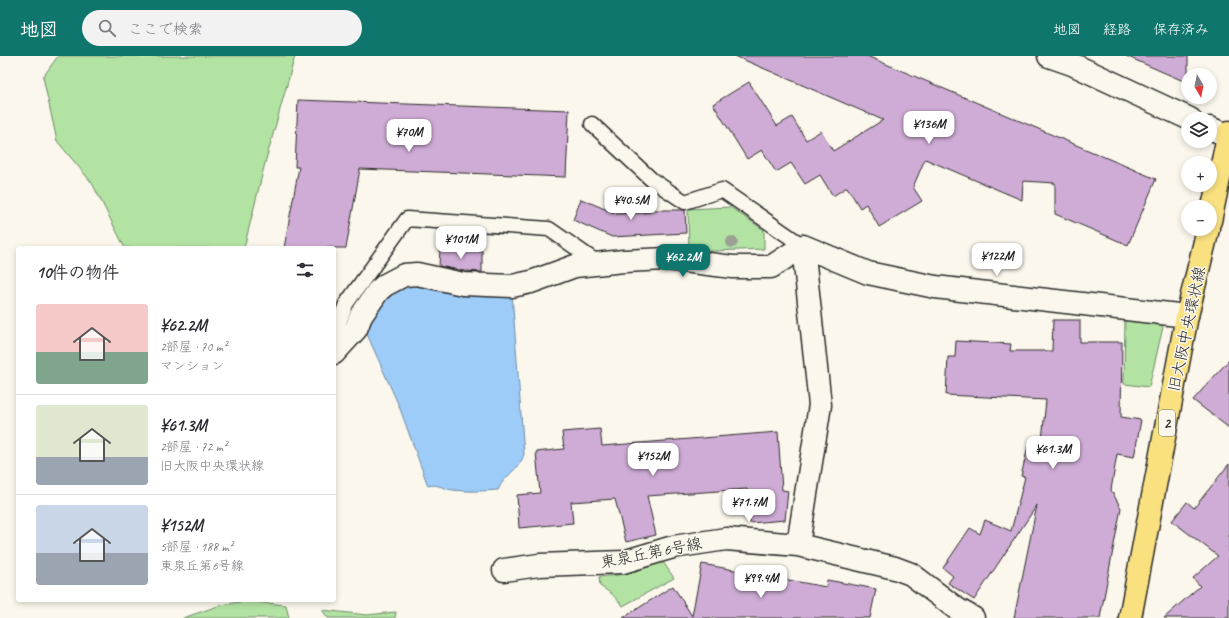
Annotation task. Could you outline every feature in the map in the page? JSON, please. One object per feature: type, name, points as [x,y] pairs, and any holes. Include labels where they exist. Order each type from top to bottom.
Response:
[{"type":"main road","points":[[1213,200],[1224,133]]},
{"type":"main road","name":"旧大阪中央環状線","points":[[1130,618],[1187,316],[1206,236]]},
{"type":"street","points":[[1050,56],[1075,60],[1181,114]]},
{"type":"street","points":[[336,351],[356,329],[361,316],[378,291],[385,285],[404,275],[417,274],[463,284],[512,286],[531,282],[575,266],[598,263],[667,259],[733,267],[771,267],[803,246]]},
{"type":"street","points":[[803,246],[868,273],[935,287],[1187,316]]},
{"type":"street","points":[[798,545],[820,405],[803,246]]},
{"type":"street","name":"東泉丘第6号線","points":[[504,570],[539,565],[607,564],[623,562],[673,547],[726,539],[798,545],[895,568],[911,574],[960,615]]},
{"type":"lane","points":[[592,124],[652,180],[685,202],[722,190],[803,246]]},
{"type":"lane","points":[[336,331],[346,304],[407,219],[549,229],[598,263]]},
{"type":"green space","points":[[58,56],[295,56],[265,163],[244,246],[124,246],[92,183],[57,141],[43,77]]},
{"type":"green space","points":[[730,207],[764,230],[764,249],[689,252],[688,209]]},
{"type":"green space","points":[[1125,317],[1156,320],[1163,327],[1149,387],[1124,384]]},
{"type":"green space","points":[[663,562],[674,578],[623,606],[612,594],[600,586],[599,577],[626,574]]},
{"type":"green space","points":[[240,602],[256,602],[286,605],[289,618],[183,618],[221,605]]},
{"type":"green space","points":[[322,610],[367,615],[396,612],[395,618],[328,618]]},
{"type":"water","points":[[408,283],[512,294],[524,454],[522,460],[504,480],[498,490],[464,491],[434,485],[428,486],[399,406],[366,332],[367,321],[389,293]]},
{"type":"building","points":[[735,56],[867,56],[1156,179],[1128,245],[1055,214],[1055,183],[1023,181],[1022,200],[925,159],[913,187],[922,201],[879,227],[866,204],[860,208],[847,187],[833,196],[820,175],[805,184],[791,163],[776,172],[762,150],[747,159],[713,104],[749,82],[777,126],[792,117],[806,140],[821,131],[833,151],[883,120]]},
{"type":"building","points":[[1126,56],[1188,56],[1188,68],[1181,68],[1181,80]]},
{"type":"building","points":[[298,100],[569,110],[566,177],[360,169],[346,248],[336,248],[336,246],[284,246],[299,167],[295,167]]},
{"type":"building","points":[[581,199],[617,214],[655,212],[655,210],[685,210],[686,233],[612,237],[573,220]]},
{"type":"building","points":[[440,249],[482,251],[482,272],[464,271],[439,266]]},
{"type":"building","points":[[1053,320],[1080,320],[1080,342],[1122,342],[1121,417],[1141,420],[1134,457],[1117,454],[1111,490],[1121,508],[1100,618],[1014,618],[1037,505],[974,600],[948,583],[953,576],[943,568],[970,528],[980,534],[985,520],[1011,531],[1025,477],[1021,476],[1028,447],[1041,450],[1046,400],[946,395],[948,357],[955,357],[956,341],[1011,344],[1010,351],[1052,351]]},
{"type":"building","points":[[1229,360],[1229,428],[1193,400]]},
{"type":"building","points":[[600,429],[602,446],[778,432],[782,490],[788,491],[785,520],[750,523],[747,489],[647,496],[656,535],[626,542],[615,499],[571,502],[573,523],[519,528],[517,495],[540,493],[536,452],[564,449],[562,432]]},
{"type":"building","points":[[1229,464],[1229,618],[1164,618],[1200,586],[1193,578],[1218,556],[1172,521],[1187,502],[1194,508]]},
{"type":"building","points":[[702,564],[826,587],[827,580],[876,589],[870,618],[623,618],[673,586],[692,616]]}]
